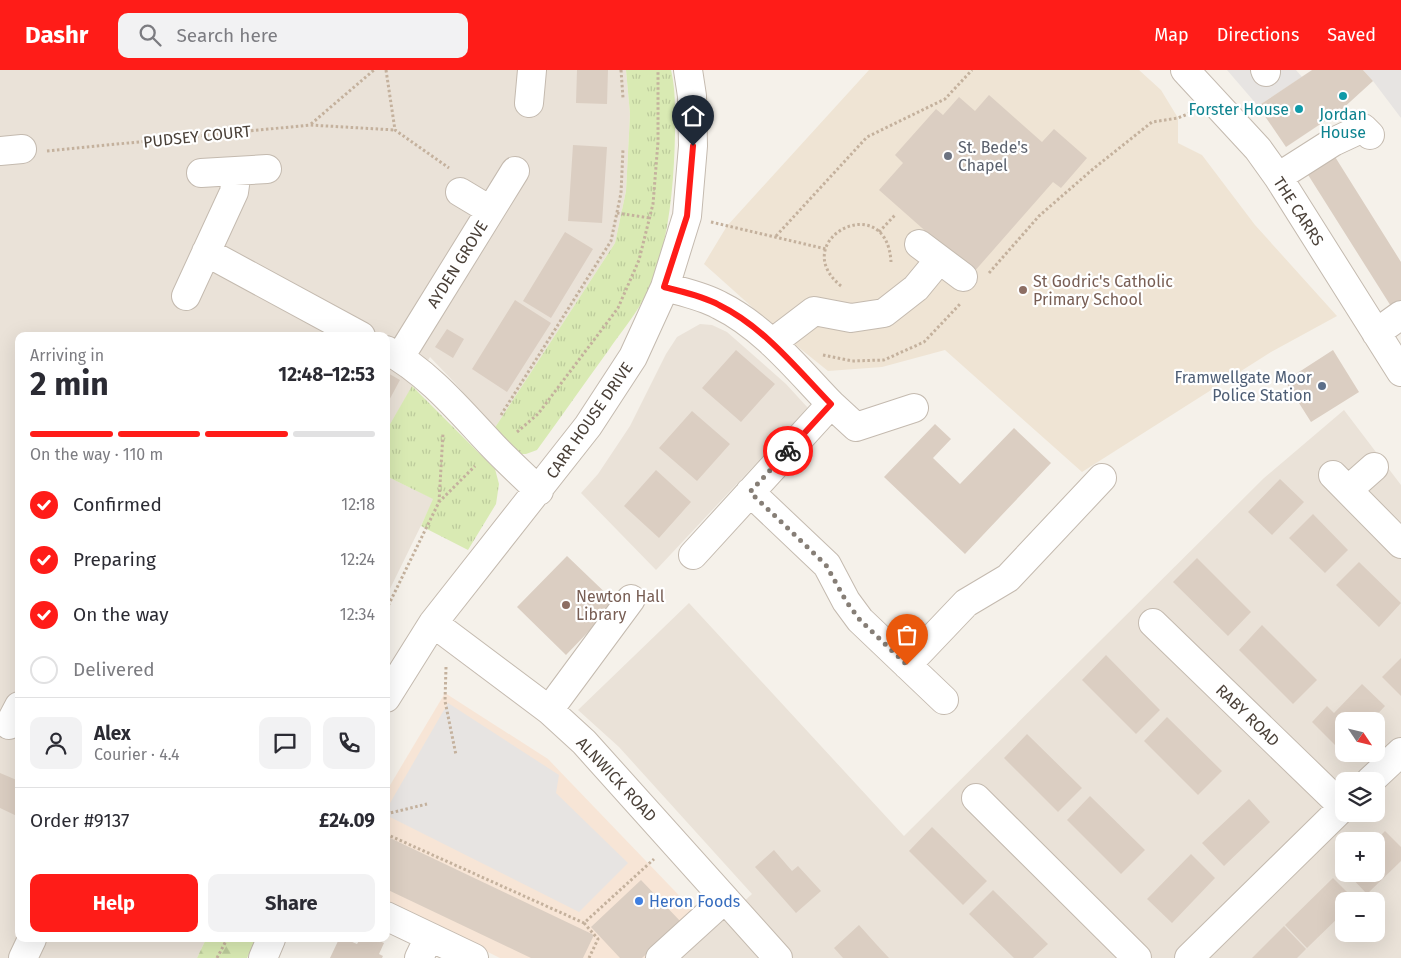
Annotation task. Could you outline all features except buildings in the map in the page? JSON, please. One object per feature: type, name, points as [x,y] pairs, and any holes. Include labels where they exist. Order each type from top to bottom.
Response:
[{"type":"street","points":[[529,103],[532,70]]},
{"type":"street","name":"CARR HOUSE DRIVE","points":[[390,693],[440,628],[588,426],[633,357],[664,287],[687,216],[693,146],[692,96],[688,70]]},
{"type":"street","name":"THE CARRS","points":[[1193,73],[1216,103],[1258,149],[1278,177],[1399,365]]},
{"type":"street","points":[[1278,177],[1334,142],[1363,128],[1370,134]]},
{"type":"street","points":[[201,173],[267,169]]},
{"type":"street","points":[[186,296],[234,192],[237,171]]},
{"type":"street","name":"AYDEN GROVE","points":[[515,171],[393,353],[444,395],[539,491]]},
{"type":"street","points":[[460,192],[490,210]]},
{"type":"street","points":[[206,252],[354,332]]},
{"type":"street","points":[[772,343],[814,311],[851,318],[884,313],[916,288],[929,252],[963,277]]},
{"type":"street","points":[[664,287],[718,304],[746,320],[772,343],[856,427],[914,408]]},
{"type":"street","points":[[1376,332],[1401,315]]},
{"type":"street","points":[[693,555],[831,404]]},
{"type":"street","points":[[1374,467],[1341,482],[1401,544]]},
{"type":"street","points":[[907,665],[966,603],[1008,578],[1102,478]]},
{"type":"street","points":[[750,492],[826,565],[846,601],[860,620],[944,700]]},
{"type":"street","points":[[549,710],[631,599]]},
{"type":"street","name":"RABY ROAD","points":[[1153,623],[1335,799]]},
{"type":"street","name":"ALNWICK ROAD","points":[[440,628],[549,710],[584,742],[778,958]]},
{"type":"street","points":[[1380,772],[1401,752]]},
{"type":"street","points":[[976,798],[1137,958]]},
{"type":"street","name":"RABY ROAD","points":[[1189,958],[1335,815]]},
{"type":"street","points":[[660,958],[726,899]]},
{"type":"street","points":[[390,919],[424,947],[474,958]]},
{"type":"street","points":[[23,958],[31,942]]},
{"type":"street","points":[[263,958],[271,942]]},
{"type":"path","points":[[310,125],[374,70]]},
{"type":"path","points":[[386,70],[395,130],[449,168],[460,192]]},
{"type":"path","points":[[621,70],[623,98]]},
{"type":"path","points":[[490,443],[518,431],[538,414],[618,308],[639,260],[653,204],[658,142],[658,70]]},
{"type":"path","points":[[776,236],[867,137],[945,99],[972,70]]},
{"type":"path","points":[[963,277],[975,288],[1039,216],[1092,169],[1152,122],[1178,118],[1216,103]]},
{"type":"path","name":"PUDSEY COURT","points":[[11,150],[30,153],[310,125],[395,130]]},
{"type":"path","points":[[390,602],[439,502],[490,443],[611,241],[621,193],[623,148]]},
{"type":"path","points":[[617,213],[650,218]]},
{"type":"path","points":[[879,232],[895,215]]},
{"type":"path","points":[[841,286],[827,270],[825,260],[826,249],[830,239],[838,230],[859,224],[870,226],[879,232],[886,241],[890,251],[890,262]]},
{"type":"path","points":[[727,226],[826,249]]},
{"type":"path","points":[[439,502],[444,395]]},
{"type":"path","points":[[440,628],[445,701],[456,755]]},
{"type":"path","points":[[390,813],[427,804]]},
{"type":"path","points":[[390,836],[584,923],[598,939],[589,958]]},
{"type":"path","points":[[584,923],[673,841]]},
{"type":"path","points":[[218,958],[226,942]]},
{"type":"shaded area","points":[[0,70],[626,70],[630,114],[626,191],[615,243],[494,429],[430,357],[390,424],[390,332],[15,332],[15,942],[205,942],[197,958],[0,958]]},
{"type":"shaded area","name":"St Godric's Catholic Primary School","points":[[869,70],[1139,70],[1161,90],[1178,118],[1178,143],[1202,155],[1255,225],[1337,316],[1271,352],[1082,472],[945,350],[882,367],[828,371],[782,334],[704,264],[727,226]]},
{"type":"shaded area","points":[[1227,70],[1296,70],[1302,77],[1258,106]]},
{"type":"shaded area","points":[[1363,70],[1401,70],[1401,118],[1373,81]]},
{"type":"shaded area","points":[[700,324],[712,325],[727,332],[786,384],[808,408],[656,570],[581,493],[598,474],[630,426],[666,354],[677,337]]},
{"type":"shaded area","points":[[1344,410],[1401,485],[1401,958],[682,958],[752,894],[619,747],[578,710],[689,603],[904,836],[1264,478]]},
{"type":"shaded area","points":[[390,478],[434,499],[390,589]]},
{"type":"shaded area","points":[[445,693],[548,759],[695,912],[647,958],[500,958],[390,904],[390,785]]},
{"type":"shaded area","points":[[448,703],[559,775],[556,793],[628,863],[579,912],[390,817],[390,803]]},
{"type":"green space","points":[[626,70],[671,70],[673,78],[675,134],[672,194],[661,255],[648,291],[629,322],[537,450],[526,454],[518,454],[494,429],[615,243],[626,191],[630,114]]},
{"type":"green space","points":[[412,386],[495,469],[499,484],[496,504],[468,550],[421,526],[433,499],[390,478],[390,424]]},
{"type":"green space","points":[[205,942],[255,942],[247,958],[197,958]]},
{"type":"way so far","points":[[788,451],[750,492],[826,565],[846,601],[860,620],[907,665]]},
{"type":"place","name":"Jordan House","points":[[1343,96]]},
{"type":"place","name":"Forster House","points":[[1299,109]]},
{"type":"place","name":"St. Bede's Chapel","points":[[948,156]]},
{"type":"place","name":"St Godric's Catholic Primary School","points":[[1023,290]]},
{"type":"place","name":"Framwellgate Moor Police Station","points":[[1322,386]]},
{"type":"place","name":"Newton Hall Library","points":[[566,605]]},
{"type":"place","name":"Heron Foods","points":[[639,901]]},
{"type":"route","points":[[693,146],[687,216],[664,287],[718,304],[746,320],[772,343],[831,404],[788,451]]}]
